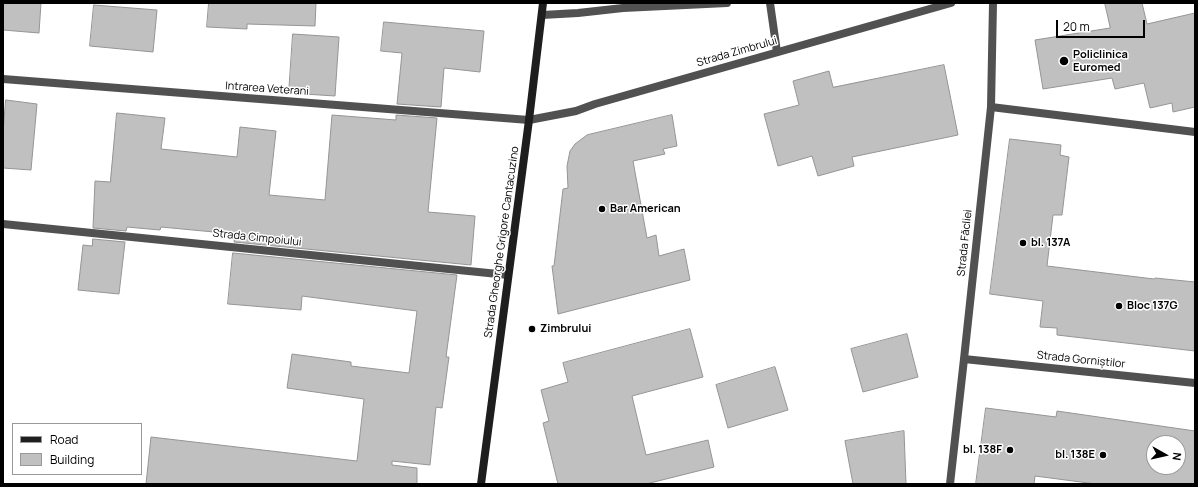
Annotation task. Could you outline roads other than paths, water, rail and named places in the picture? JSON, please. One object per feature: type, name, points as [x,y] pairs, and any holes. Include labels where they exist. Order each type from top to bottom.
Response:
[{"type":"main road","name":"Strada Gheorghe Grigore Cantacuzino","points":[[481,484],[543,3]]},
{"type":"street","points":[[542,15],[578,13],[623,6],[727,3]]},
{"type":"street","points":[[770,3],[777,52]]},
{"type":"street","name":"Strada Zimbrului","points":[[529,120],[576,111],[595,104],[951,3]]},
{"type":"street","name":"Strada Făcliei","points":[[950,484],[991,107],[993,3]]},
{"type":"street","name":"Intrarea Veterani","points":[[3,79],[529,120]]},
{"type":"street","points":[[991,107],[1195,132]]},
{"type":"street","name":"Strada Cimpoiului","points":[[3,224],[508,275]]},
{"type":"street","name":"Strada Gorniștilor","points":[[964,359],[1195,383]]},
{"type":"place","name":"Policlinica Euromed","points":[[1064,61]]},
{"type":"place","name":"Bar American","points":[[602,209]]},
{"type":"place","name":"bl. 137A","points":[[1023,243]]},
{"type":"place","name":"Bloc 137G","points":[[1119,306]]},
{"type":"place","name":"Zimbrului","points":[[532,329]]},
{"type":"place","name":"bl. 138F","points":[[1010,450]]},
{"type":"place","name":"bl. 138E","points":[[1103,455]]}]
